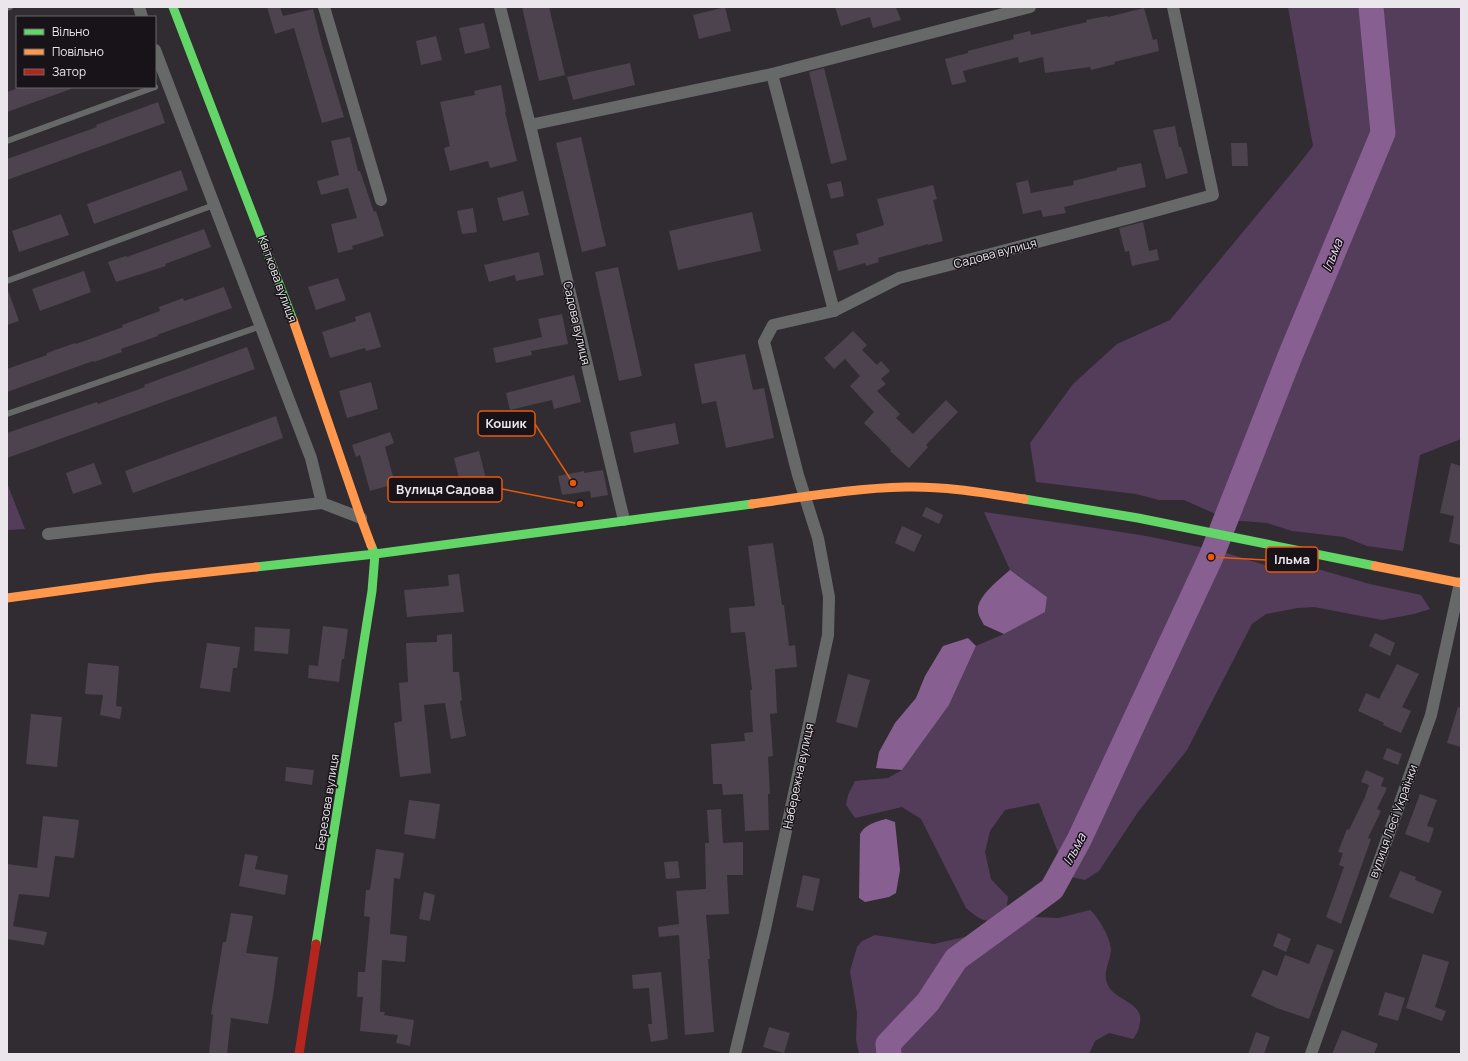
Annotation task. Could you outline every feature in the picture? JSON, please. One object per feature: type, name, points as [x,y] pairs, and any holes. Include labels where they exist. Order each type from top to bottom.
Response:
[{"type":"street","name":"Квіткова вулиця","points":[[173,7],[286,296],[361,518],[375,554]]},
{"type":"street","points":[[324,7],[381,200]]},
{"type":"street","name":"Садова вулиця","points":[[500,7],[530,125],[624,520]]},
{"type":"street","points":[[530,125],[772,74],[1030,7]]},
{"type":"street","name":"Садова вулиця","points":[[834,311],[899,278],[1213,195],[1173,7]]},
{"type":"street","points":[[156,53],[312,458],[322,503]]},
{"type":"street","points":[[772,74],[834,311]]},
{"type":"street","name":"Набережна вулиця","points":[[735,1054],[765,929],[828,635],[829,597],[818,538],[798,475],[764,342],[773,324],[834,311]]},
{"type":"street","points":[[7,598],[153,578],[375,554],[866,489],[907,487],[969,490],[1138,518],[1461,583]]},
{"type":"street","points":[[48,534],[322,503],[361,518]]},
{"type":"street","name":"Березова вулиця","points":[[300,1054],[372,590],[375,554]]},
{"type":"street","name":"вулиця Лесі Українки","points":[[1311,1054],[1431,715],[1461,583]]},
{"type":"lane","points":[[156,87],[167,82]]},
{"type":"lane","points":[[7,141],[152,88]]},
{"type":"lane","points":[[7,282],[214,205]]},
{"type":"lane","points":[[7,414],[261,326]]},
{"type":"shaded area","points":[[1288,7],[1461,7],[1461,439],[1420,455],[1403,551],[1367,546],[1344,537],[1292,531],[1267,523],[1229,520],[1184,500],[1159,500],[1136,494],[1036,482],[1030,443],[1073,384],[1117,344],[1170,320],[1313,146]]},
{"type":"shaded area","points":[[7,483],[25,529],[7,530]]},
{"type":"shaded area","points":[[984,512],[1146,536],[1220,551],[1268,566],[1321,570],[1370,584],[1421,595],[1430,609],[1414,614],[1382,620],[1314,607],[1298,608],[1266,614],[1252,624],[1187,750],[1138,812],[1099,871],[1085,880],[1067,876],[1039,803],[1005,810],[990,831],[985,852],[991,879],[1008,897],[1006,914],[989,921],[981,919],[966,908],[921,819],[902,807],[855,818],[846,805],[848,795],[855,781],[888,778],[902,770],[949,705],[976,646],[1004,634],[1045,611],[1047,597],[1010,570]]},
{"type":"shaded area","points":[[1010,570],[1047,597],[1045,612],[1004,634],[984,625],[978,611],[978,606],[990,588]]},
{"type":"shaded area","points":[[968,638],[976,646],[949,705],[902,770],[876,768],[879,752],[895,723],[916,698],[925,676],[943,646]]},
{"type":"shaded area","points":[[886,819],[895,822],[900,870],[896,893],[889,897],[865,902],[859,898],[860,834],[868,826]]},
{"type":"shaded area","points":[[1090,910],[1097,917],[1104,928],[1109,940],[1111,950],[1106,974],[1107,983],[1110,989],[1133,1005],[1140,1015],[1139,1027],[1133,1039],[1109,1033],[1095,1041],[1089,1054],[859,1054],[856,1039],[857,1013],[850,971],[857,947],[862,941],[875,935],[934,944],[1020,924],[1035,917],[1058,918]]},
{"type":"building","points":[[267,7],[280,7],[283,16],[313,9],[322,45],[344,117],[322,123],[294,28],[275,34]]},
{"type":"building","points":[[522,7],[549,7],[565,75],[539,81]]},
{"type":"building","points":[[725,7],[731,31],[699,39],[693,15]]},
{"type":"building","points":[[835,7],[896,7],[901,20],[873,28],[870,17],[841,26]]},
{"type":"building","points":[[1144,8],[1153,40],[1157,39],[1159,51],[1114,62],[1115,64],[1091,70],[1090,67],[1045,73],[1043,57],[1019,63],[1018,57],[963,71],[966,82],[952,85],[945,59],[968,53],[968,51],[1014,39],[1013,35],[1030,31],[1031,35],[1087,22],[1086,20],[1108,17]]},
{"type":"building","points":[[484,23],[490,48],[465,54],[459,28]]},
{"type":"building","points":[[436,36],[442,60],[421,65],[416,41]]},
{"type":"building","points":[[630,63],[635,85],[573,100],[567,77]]},
{"type":"building","points":[[824,68],[847,160],[831,164],[809,72]]},
{"type":"building","points":[[501,85],[505,112],[517,161],[490,168],[488,161],[450,171],[444,148],[450,146],[440,102],[475,95],[474,91]]},
{"type":"building","points":[[18,88],[71,88],[7,112],[7,92]]},
{"type":"building","points":[[158,102],[165,123],[7,180],[7,159],[97,127],[96,125]]},
{"type":"building","points":[[1175,126],[1179,147],[1181,147],[1188,173],[1166,179],[1153,130]]},
{"type":"building","points":[[350,137],[358,171],[360,171],[374,212],[376,211],[384,236],[352,246],[353,249],[338,253],[331,224],[357,218],[348,188],[321,195],[317,181],[339,175],[331,141]]},
{"type":"building","points":[[581,137],[606,246],[582,252],[556,143]]},
{"type":"building","points":[[1231,143],[1247,143],[1248,166],[1232,166]]},
{"type":"building","points":[[1141,163],[1146,187],[1064,207],[1066,213],[1043,217],[1041,210],[1023,214],[1016,183],[1028,180],[1031,193],[1074,185],[1073,181],[1117,170],[1117,168]]},
{"type":"building","points":[[181,170],[188,190],[94,224],[87,204]]},
{"type":"building","points":[[841,181],[844,196],[831,199],[827,184]]},
{"type":"building","points":[[933,185],[937,199],[933,200],[943,241],[878,258],[879,262],[866,266],[865,263],[838,271],[833,251],[859,244],[856,234],[884,225],[877,199]]},
{"type":"building","points":[[523,191],[529,215],[503,221],[497,198]]},
{"type":"building","points":[[473,208],[477,232],[462,234],[457,211]]},
{"type":"building","points":[[752,212],[761,251],[678,270],[669,231]]},
{"type":"building","points":[[61,214],[69,235],[19,252],[12,231]]},
{"type":"building","points":[[1143,222],[1149,251],[1157,249],[1159,260],[1132,266],[1129,251],[1125,252],[1119,228]]},
{"type":"building","points":[[204,229],[211,247],[165,264],[166,266],[116,282],[108,262],[126,256],[127,257]]},
{"type":"building","points":[[539,252],[544,275],[516,281],[515,275],[489,282],[484,265]]},
{"type":"building","points":[[618,267],[642,376],[619,381],[595,272]]},
{"type":"building","points":[[84,271],[91,292],[40,311],[32,289]]},
{"type":"building","points":[[338,278],[346,300],[316,310],[308,287]]},
{"type":"building","points":[[224,287],[232,308],[121,349],[122,352],[7,392],[7,369],[47,355],[47,353],[123,327],[122,325],[160,311],[159,307],[183,298],[184,301]]},
{"type":"building","points":[[7,290],[19,321],[7,325]]},
{"type":"building","points":[[370,312],[381,347],[366,351],[365,348],[330,358],[322,332],[356,321],[355,317]]},
{"type":"building","points":[[562,314],[568,344],[531,351],[532,355],[496,363],[493,348],[542,337],[538,319]]},
{"type":"building","points":[[853,331],[867,345],[862,350],[877,365],[881,361],[890,371],[881,379],[886,384],[877,391],[900,414],[896,418],[913,434],[946,400],[958,412],[926,445],[928,447],[909,468],[890,451],[891,450],[864,423],[874,412],[850,386],[860,376],[845,359],[834,369],[824,358]]},
{"type":"building","points":[[247,347],[255,369],[7,458],[7,433],[97,402],[98,404],[145,387],[144,385]]},
{"type":"building","points":[[745,354],[753,390],[764,388],[774,438],[726,448],[716,401],[702,404],[694,364]]},
{"type":"building","points":[[574,375],[581,402],[554,409],[552,400],[510,410],[506,393]]},
{"type":"building","points":[[371,382],[378,409],[347,418],[339,391]]},
{"type":"building","points":[[276,416],[283,438],[133,493],[125,471]]},
{"type":"building","points":[[675,423],[679,444],[634,453],[630,432]]},
{"type":"building","points":[[390,432],[394,443],[385,447],[395,484],[370,491],[360,455],[356,457],[352,445]]},
{"type":"building","points":[[479,451],[489,491],[464,498],[454,458]]},
{"type":"building","points":[[94,463],[102,484],[73,494],[66,473]]},
{"type":"building","points":[[1451,463],[1461,466],[1461,545],[1449,542],[1454,516],[1440,513]]},
{"type":"building","points":[[603,470],[608,495],[591,498],[590,491],[562,495],[558,476],[584,471],[584,473]]},
{"type":"building","points":[[926,507],[943,515],[939,524],[922,516]]},
{"type":"building","points":[[902,526],[922,535],[914,552],[895,543]]},
{"type":"building","points":[[773,543],[782,605],[784,605],[789,646],[795,645],[797,667],[775,669],[777,713],[770,714],[773,756],[768,757],[770,794],[768,794],[769,830],[745,831],[743,794],[723,795],[722,784],[713,784],[711,744],[745,741],[744,733],[753,732],[750,690],[752,690],[745,632],[731,633],[729,608],[755,606],[748,546]]},
{"type":"building","points":[[459,574],[464,612],[407,617],[404,590],[449,586],[448,575]]},
{"type":"building","points":[[323,626],[348,629],[339,682],[308,678],[309,665],[318,666]]},
{"type":"building","points":[[255,627],[290,629],[288,654],[254,651]]},
{"type":"building","points":[[1375,633],[1395,643],[1390,656],[1369,646]]},
{"type":"building","points":[[452,634],[453,672],[459,672],[462,700],[460,701],[466,736],[451,739],[445,703],[424,705],[431,773],[400,777],[394,723],[402,721],[399,683],[408,682],[406,643],[437,642],[437,635]]},
{"type":"building","points":[[207,643],[240,647],[237,668],[233,668],[230,692],[200,688]]},
{"type":"building","points":[[88,663],[119,666],[116,706],[122,707],[120,719],[100,715],[103,695],[85,694]]},
{"type":"building","points":[[1397,664],[1419,674],[1402,707],[1411,711],[1401,733],[1358,711],[1366,693],[1379,699]]},
{"type":"building","points":[[848,674],[870,680],[857,728],[836,722]]},
{"type":"building","points":[[1458,707],[1461,708],[1461,747],[1447,743]]},
{"type":"building","points":[[31,714],[62,717],[57,767],[26,764]]},
{"type":"building","points":[[1387,748],[1402,754],[1398,765],[1383,759]]},
{"type":"building","points":[[286,767],[314,770],[312,785],[285,781]]},
{"type":"building","points":[[1366,770],[1384,778],[1381,786],[1387,788],[1377,809],[1381,811],[1368,838],[1371,839],[1341,924],[1326,917],[1344,867],[1339,865],[1343,853],[1338,852],[1347,829],[1349,830],[1365,797],[1369,785],[1361,782]]},
{"type":"building","points":[[1420,794],[1437,800],[1427,826],[1434,828],[1429,843],[1405,834]]},
{"type":"building","points":[[409,800],[440,804],[435,839],[404,834]]},
{"type":"building","points":[[721,809],[723,843],[743,842],[743,875],[727,875],[729,914],[706,915],[714,1032],[685,1035],[679,935],[659,937],[658,927],[679,924],[676,891],[706,889],[705,843],[709,843],[707,810]]},
{"type":"building","points":[[43,816],[79,820],[74,858],[55,856],[49,897],[19,894],[13,926],[47,932],[44,945],[7,939],[7,864],[37,868]]},
{"type":"building","points":[[376,849],[404,853],[400,879],[394,878],[390,934],[407,936],[405,962],[382,960],[380,1012],[385,1012],[384,1015],[414,1020],[410,1046],[396,1043],[398,1035],[360,1031],[363,997],[357,997],[358,972],[365,972],[370,917],[364,916],[366,890],[370,890]]},
{"type":"building","points":[[245,854],[258,856],[255,869],[288,875],[285,895],[239,886]]},
{"type":"building","points":[[678,861],[680,878],[666,879],[664,862]]},
{"type":"building","points":[[1400,871],[1416,877],[1415,880],[1442,891],[1433,914],[1389,897]]},
{"type":"building","points":[[803,875],[820,879],[813,911],[796,907]]},
{"type":"building","points":[[424,892],[435,895],[430,921],[419,919]]},
{"type":"building","points":[[231,913],[253,916],[246,953],[278,957],[273,996],[268,1024],[231,1018],[227,1054],[209,1054],[213,1015],[211,1014],[223,942],[226,942]]},
{"type":"building","points":[[1278,933],[1291,939],[1286,952],[1273,946]]},
{"type":"building","points":[[1317,944],[1334,950],[1309,1019],[1277,1008],[1251,996],[1263,970],[1277,976],[1285,955],[1309,964]]},
{"type":"building","points":[[1423,954],[1449,962],[1435,1007],[1446,1011],[1442,1021],[1406,1008]]},
{"type":"building","points":[[661,972],[668,1039],[651,1042],[648,1024],[652,1024],[649,988],[633,989],[632,975]]},
{"type":"building","points":[[1385,992],[1405,998],[1398,1021],[1378,1015]]},
{"type":"building","points":[[769,1027],[790,1033],[784,1053],[763,1047]]},
{"type":"building","points":[[1342,1030],[1378,1044],[1374,1054],[1332,1054]]},
{"type":"building","points":[[1256,1032],[1270,1037],[1264,1054],[1248,1054]]},
{"type":"waterway","name":"Ільма","points":[[889,1054],[888,1044],[928,1002],[956,959],[1052,889],[1079,840],[1211,557],[1290,356],[1383,133],[1371,7]]},
{"type":"traffic: fast","points":[[173,7],[293,320]]},
{"type":"traffic: fast","points":[[1024,499],[1138,518],[1375,566]]},
{"type":"traffic: fast","points":[[256,567],[375,554],[752,504]]},
{"type":"traffic: fast","points":[[316,944],[372,591],[375,554],[371,545]]},
{"type":"traffic: slow","points":[[293,320],[371,545]]},
{"type":"traffic: slow","points":[[752,504],[848,491],[906,487],[980,492],[1024,499]]},
{"type":"traffic: slow","points":[[1375,566],[1461,583]]},
{"type":"traffic: slow","points":[[7,598],[153,578],[256,567]]},
{"type":"traffic: jam","points":[[299,1054],[316,944]]},
{"type":"place","name":"Кошик","points":[[573,483]]},
{"type":"place","name":"Вулиця Садова","points":[[580,504]]},
{"type":"place","name":"Ільма","points":[[1211,557]]}]
